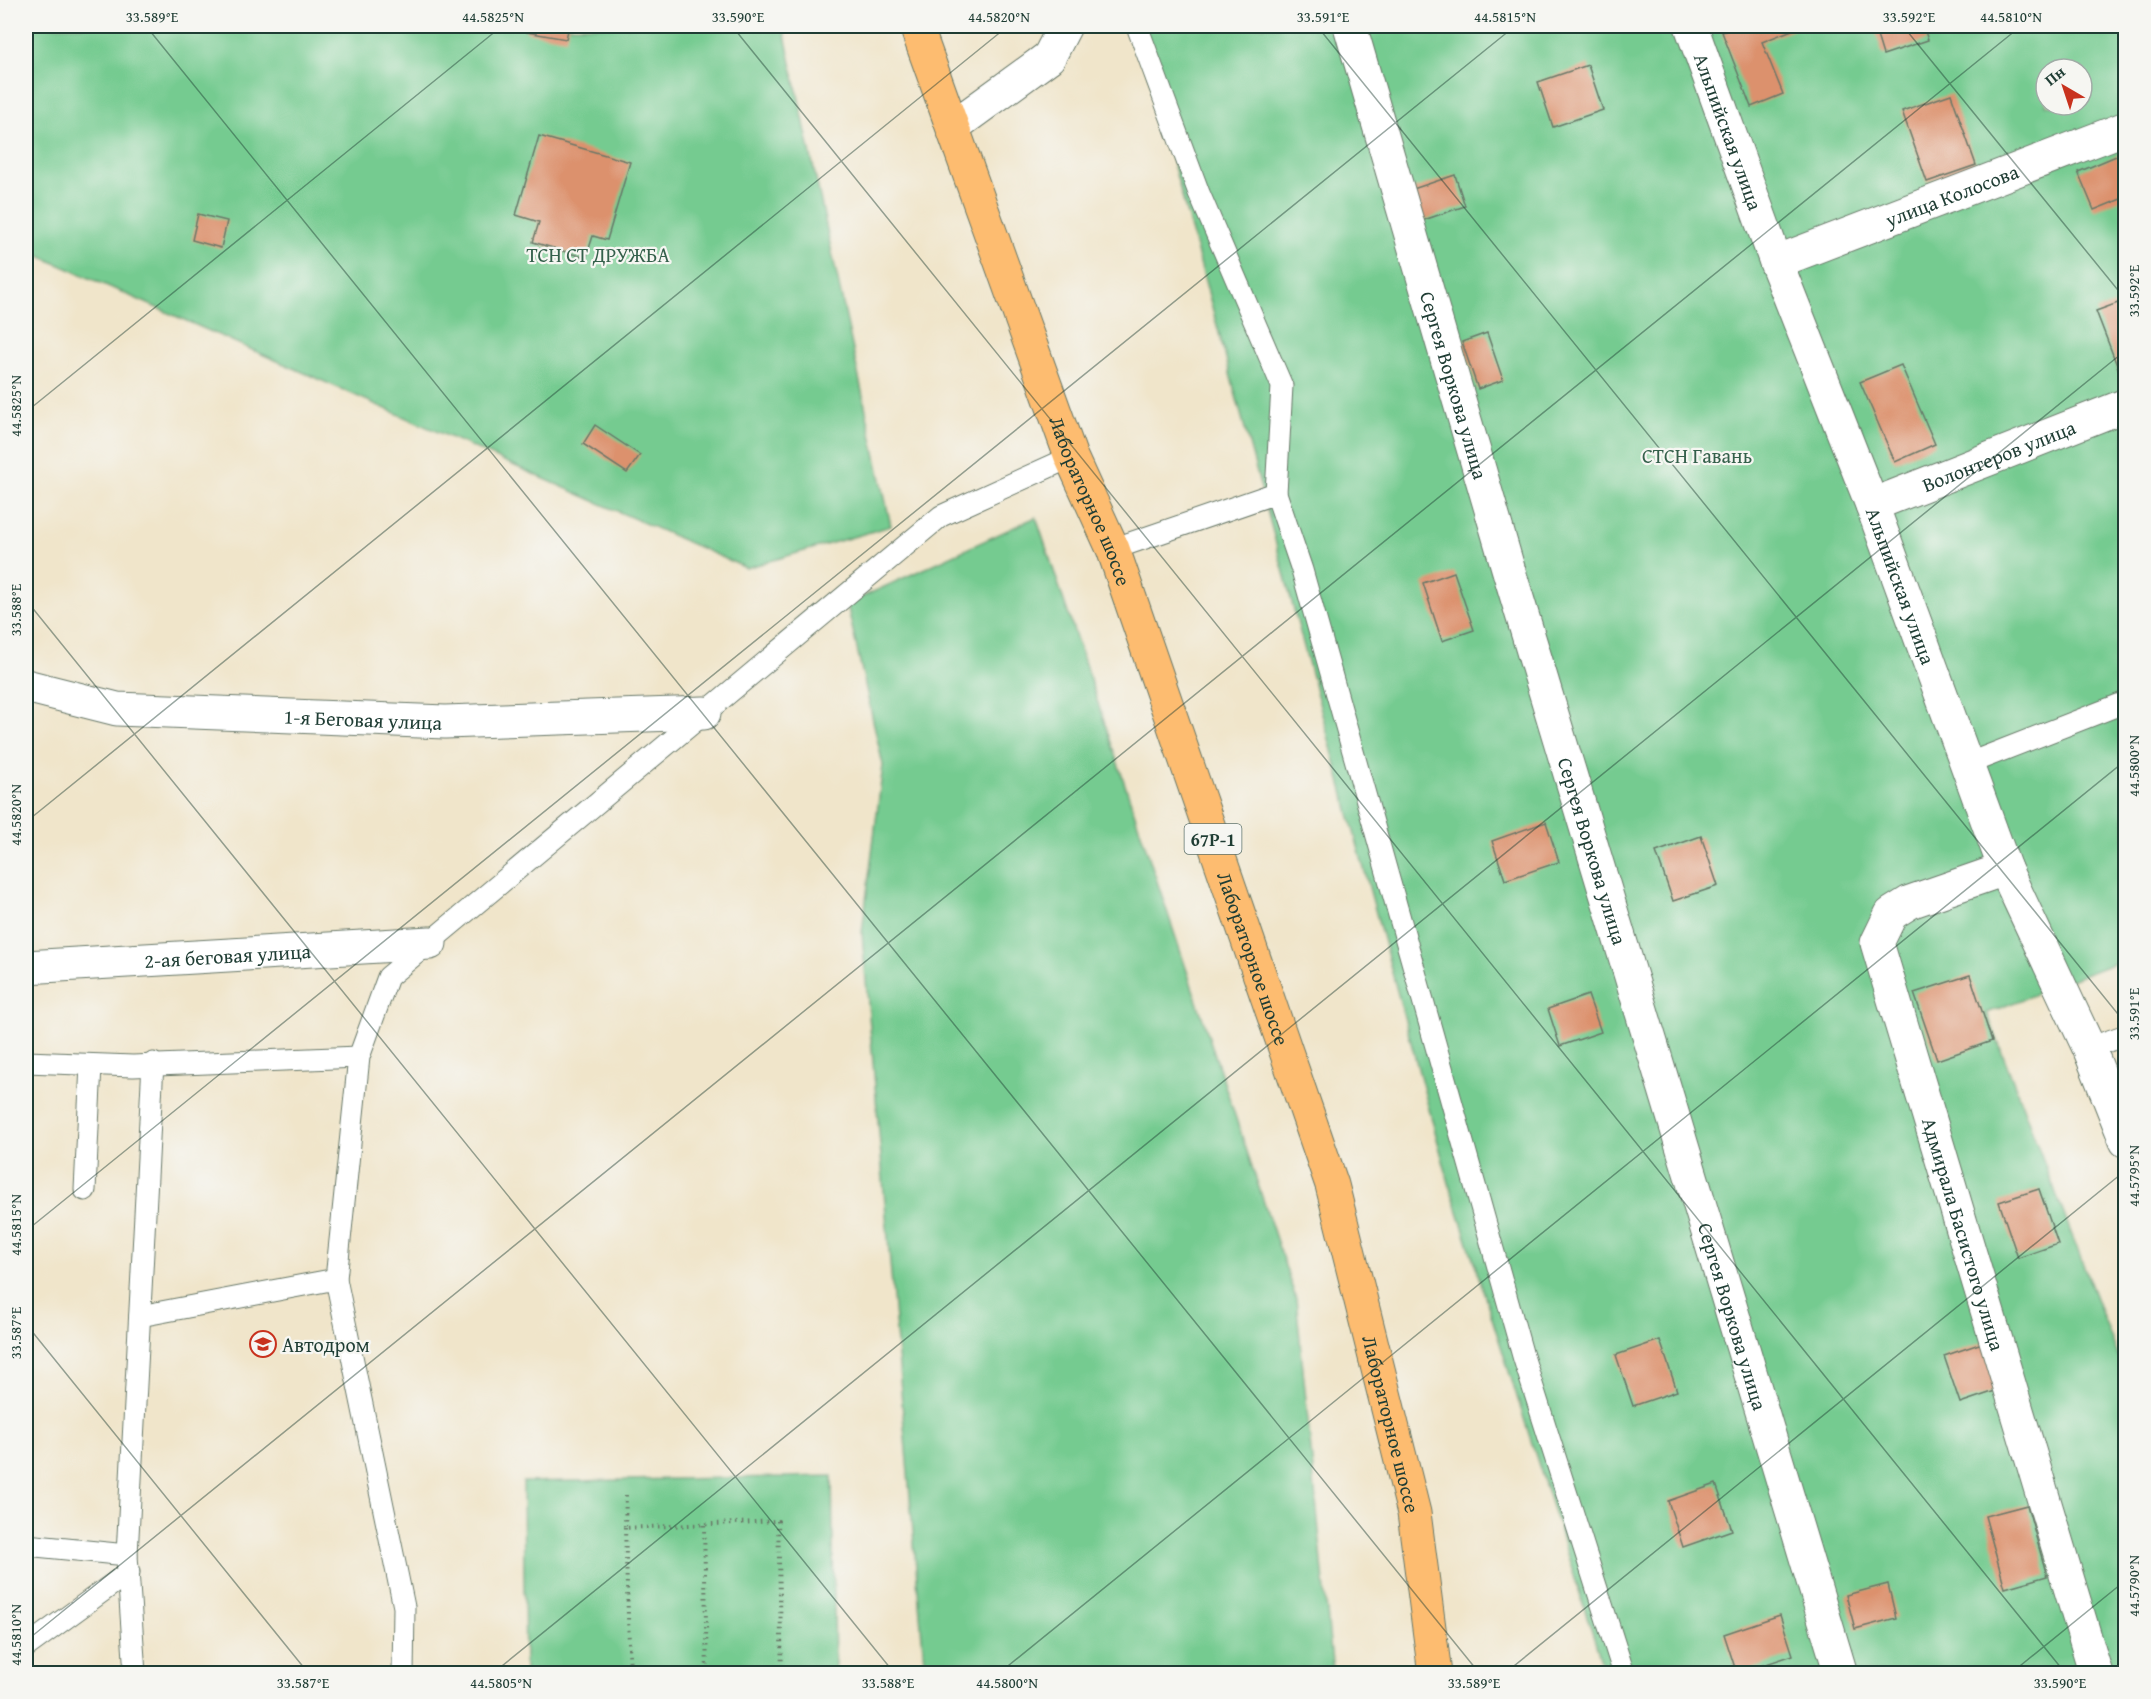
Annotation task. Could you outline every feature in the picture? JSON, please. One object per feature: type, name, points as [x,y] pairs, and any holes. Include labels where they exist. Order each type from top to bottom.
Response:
[{"type":"main road","name":"Лабораторное шоссе","points":[[916,26],[954,126],[1071,457],[1113,549],[1332,1185],[1414,1513],[1435,1674]]},
{"type":"street","points":[[954,126],[1049,57],[1065,26]]},
{"type":"street","name":"Сергея Воркова улица","points":[[1350,26],[1508,568],[1841,1674]]},
{"type":"street","name":"Альпийская улица","points":[[1691,26],[1776,262],[1872,505],[2005,869],[2089,1048],[2126,1141]]},
{"type":"street","name":"улица Колосова","points":[[1776,262],[2126,128]]},
{"type":"street","name":"Волонтеров улица","points":[[1872,505],[2126,405]]},
{"type":"street","name":"1-я Беговая улица","points":[[26,686],[117,709],[421,721],[704,713]]},
{"type":"street","name":"Адмирала Басистого улица","points":[[2005,869],[1910,902],[1891,914],[1877,943],[2096,1674]]},
{"type":"street","name":"2-ая беговая улица","points":[[26,967],[430,942]]},
{"type":"lane","points":[[1137,26],[1199,193],[1282,386],[1276,493],[1302,570],[1523,1356],[1624,1674]]},
{"type":"lane","points":[[404,1674],[404,1607],[336,1279],[359,1057],[388,977],[940,516],[1071,457]]},
{"type":"lane","points":[[1113,549],[1276,493]]},
{"type":"lane","points":[[1966,764],[2126,702]]},
{"type":"lane","points":[[2089,1048],[2126,1035]]},
{"type":"lane","points":[[26,1062],[133,1066],[359,1057]]},
{"type":"lane","points":[[135,1674],[128,1564],[153,1064]]},
{"type":"lane","points":[[85,1190],[91,1065]]},
{"type":"lane","points":[[140,1316],[336,1279]]},
{"type":"lane","points":[[26,1545],[128,1564]]},
{"type":"lane","points":[[26,1647],[128,1564]]},
{"type":"path","points":[[626,1495],[630,1674]]},
{"type":"path","points":[[625,1528],[778,1521],[782,1674]]},
{"type":"path","points":[[705,1525],[707,1674]]},
{"type":"green space","name":"ТСН СТ ДРУЖБА","points":[[26,26],[783,26],[891,526],[746,568],[26,250]]},
{"type":"green space","name":"СТСН Гавань","points":[[1136,26],[2125,26],[2125,959],[1987,1013],[2125,1374],[2125,1673],[1605,1673],[1449,1183]]},
{"type":"green space","points":[[1036,517],[1296,1299],[1333,1673],[925,1673],[862,933],[883,765],[847,604]]},
{"type":"green space","points":[[832,1476],[835,1673],[525,1673],[523,1482]]},
{"type":"building","points":[[527,26],[569,26],[566,39],[526,32]]},
{"type":"building","points":[[1739,26],[1802,26],[1762,42],[1783,94],[1751,107],[1722,32]]},
{"type":"building","points":[[1874,26],[1923,26],[1928,40],[1883,55]]},
{"type":"building","points":[[1588,65],[1603,110],[1553,127],[1538,82]]},
{"type":"building","points":[[1951,94],[1976,165],[1927,182],[1902,111]]},
{"type":"building","points":[[539,136],[630,162],[607,240],[593,236],[586,258],[533,242],[539,222],[516,215]]},
{"type":"building","points":[[2121,154],[2126,164],[2126,197],[2094,210],[2078,172]]},
{"type":"building","points":[[1455,175],[1465,206],[1421,221],[1410,190]]},
{"type":"building","points":[[198,214],[227,221],[221,248],[192,240]]},
{"type":"building","points":[[2126,300],[2126,386],[2125,386],[2096,311]]},
{"type":"building","points":[[1487,333],[1503,380],[1478,389],[1462,342]]},
{"type":"building","points":[[1901,365],[1935,444],[1895,462],[1860,382]]},
{"type":"building","points":[[595,425],[640,455],[627,473],[583,444]]},
{"type":"building","points":[[1454,572],[1474,630],[1442,641],[1423,583]]},
{"type":"building","points":[[1546,822],[1559,862],[1505,880],[1492,841]]},
{"type":"building","points":[[1701,836],[1718,886],[1673,901],[1656,852]]},
{"type":"building","points":[[1970,975],[1992,1041],[1937,1060],[1914,993]]},
{"type":"building","points":[[1588,995],[1601,1032],[1560,1046],[1548,1009]]},
{"type":"building","points":[[2039,1189],[2058,1244],[2018,1258],[1999,1202]]},
{"type":"building","points":[[1660,1340],[1677,1391],[1633,1406],[1616,1355]]},
{"type":"building","points":[[1988,1341],[2004,1388],[1960,1403],[1944,1356]]},
{"type":"building","points":[[1716,1484],[1732,1530],[1683,1547],[1668,1501]]},
{"type":"building","points":[[2027,1505],[2047,1576],[2005,1588],[1985,1516]]},
{"type":"building","points":[[1888,1584],[1896,1618],[1855,1629],[1846,1595]]},
{"type":"building","points":[[1780,1615],[1793,1655],[1737,1674],[1724,1634]]},
{"type":"place","name":"Автодром","points":[[263,1344]]}]
